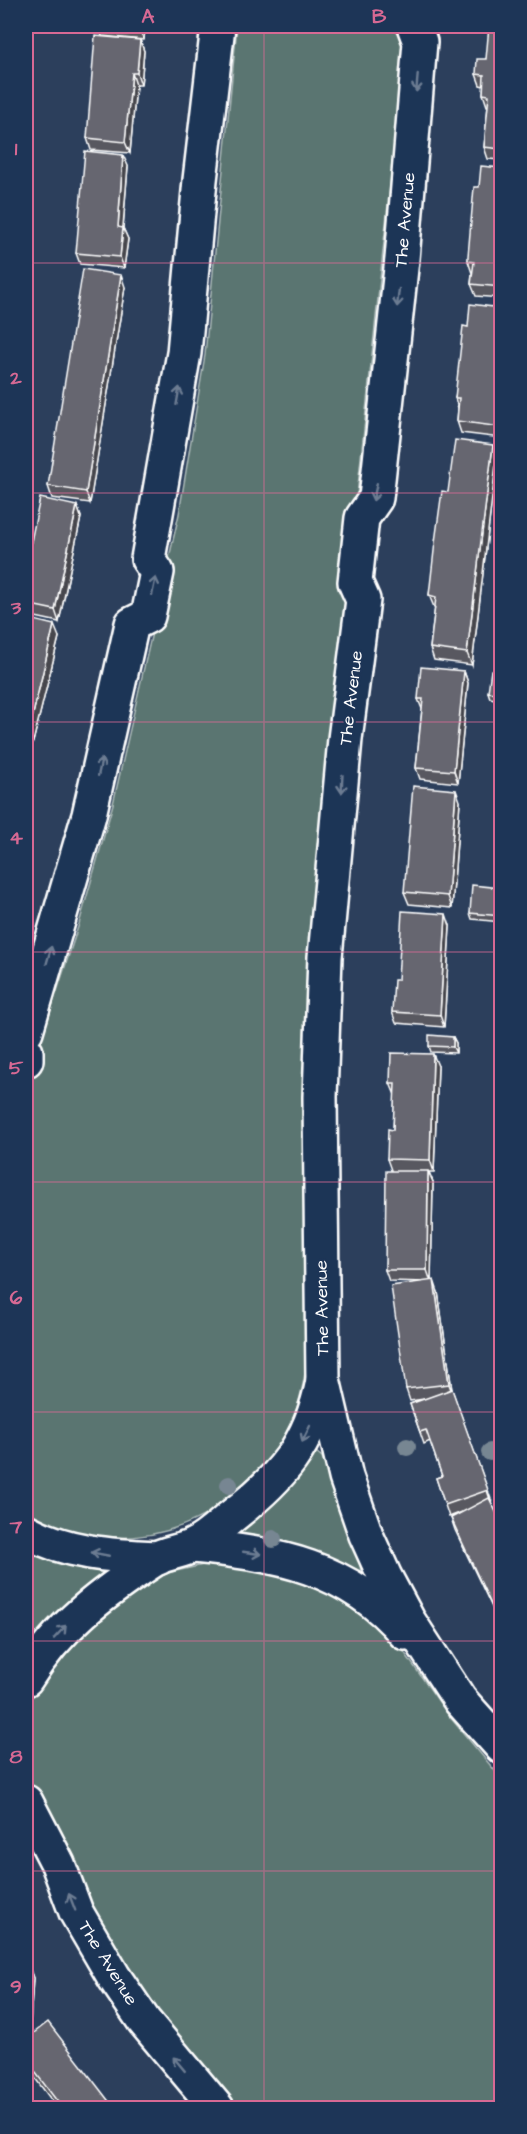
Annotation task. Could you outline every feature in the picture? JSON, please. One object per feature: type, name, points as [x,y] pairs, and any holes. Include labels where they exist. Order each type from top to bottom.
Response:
[{"type":"street","points":[[26,1031],[89,815],[132,624],[148,616],[157,572],[148,559],[184,353],[201,171],[218,26]]},
{"type":"street","name":"The Avenue","points":[[414,26],[420,42],[402,259],[376,498],[362,518],[357,561],[355,582],[363,600],[345,739],[325,957],[320,1097],[323,1379],[346,1477],[366,1535],[408,1620],[460,1700]]},
{"type":"street","points":[[26,1052],[26,1060]]},
{"type":"street","name":"The Avenue","points":[[26,1679],[40,1655],[76,1616],[158,1558],[194,1545],[265,1491],[291,1460],[312,1421],[323,1379]]},
{"type":"street","name":"The Avenue","points":[[26,1531],[59,1545],[108,1556],[158,1558]]},
{"type":"street","name":"The Avenue","points":[[194,1545],[279,1557],[324,1572],[369,1598],[400,1626],[501,1747]]},
{"type":"street","name":"The Avenue","points":[[26,1802],[58,1864],[76,1912],[114,1977],[144,2021],[217,2109]]},
{"type":"green space","points":[[237,26],[407,26],[331,739],[308,1351],[300,1398],[295,1413],[283,1443],[267,1470],[260,1477],[210,1513],[184,1525],[159,1533],[133,1537],[107,1537],[81,1533],[26,1514],[26,1086],[79,924],[113,804],[179,514],[205,355]]},
{"type":"green space","points":[[315,1451],[322,1457],[360,1562],[361,1575],[241,1538],[240,1530]]},
{"type":"green space","points":[[26,1542],[104,1569],[105,1573],[26,1654]]},
{"type":"green space","points":[[217,1562],[308,1574],[388,1629],[449,1716],[501,1778],[501,2108],[234,2108],[195,2063],[131,1973],[86,1901],[26,1786],[26,1696],[45,1661],[153,1576]]},
{"type":"building","points":[[106,26],[140,26],[139,28]]},
{"type":"building","points":[[489,26],[501,26],[501,149],[484,147],[489,95],[483,94],[484,75],[476,74],[477,59],[486,59]]},
{"type":"building","points":[[95,36],[140,40],[137,73],[132,73],[125,142],[87,138]]},
{"type":"building","points":[[85,151],[123,155],[118,227],[123,228],[120,257],[76,253]]},
{"type":"building","points":[[481,166],[501,168],[501,287],[471,284],[474,262],[468,261],[468,256],[474,187],[479,187]]},
{"type":"building","points":[[83,269],[121,275],[86,492],[48,486]]},
{"type":"building","points":[[470,304],[501,308],[501,367],[499,366],[497,381],[501,382],[501,427],[457,421],[459,398],[455,398],[463,326],[468,327]]},
{"type":"building","points":[[455,440],[493,445],[467,653],[430,648],[436,597],[429,595],[435,542],[442,491],[448,492]]},
{"type":"building","points":[[40,498],[77,506],[55,610],[26,604],[26,566]]},
{"type":"building","points":[[26,618],[54,625],[29,731],[26,730]]},
{"type":"building","points":[[421,667],[464,671],[454,771],[416,768],[423,699],[418,699]]},
{"type":"building","points":[[491,670],[501,671],[501,694],[488,692]]},
{"type":"building","points":[[413,786],[456,790],[448,896],[404,892]]},
{"type":"building","points":[[472,885],[501,888],[501,916],[470,913]]},
{"type":"building","points":[[402,911],[446,914],[440,1015],[392,1012],[394,980],[398,980]]},
{"type":"building","points":[[429,1035],[453,1037],[453,1047],[429,1046]]},
{"type":"building","points":[[391,1053],[433,1054],[430,1160],[387,1159],[388,1129],[393,1130],[395,1083],[390,1083]]},
{"type":"building","points":[[386,1171],[428,1171],[427,1270],[385,1270]]},
{"type":"building","points":[[434,1280],[449,1384],[406,1389],[391,1286]]},
{"type":"building","points":[[452,1389],[488,1490],[445,1505],[436,1478],[442,1476],[426,1430],[420,1432],[410,1404]]},
{"type":"building","points":[[489,1498],[501,1522],[501,1610],[495,1613],[451,1518]]},
{"type":"building","points":[[26,1962],[29,1967],[26,2012]]},
{"type":"building","points":[[48,2022],[111,2104],[105,2109],[63,2109],[26,2060],[26,2039]]}]
